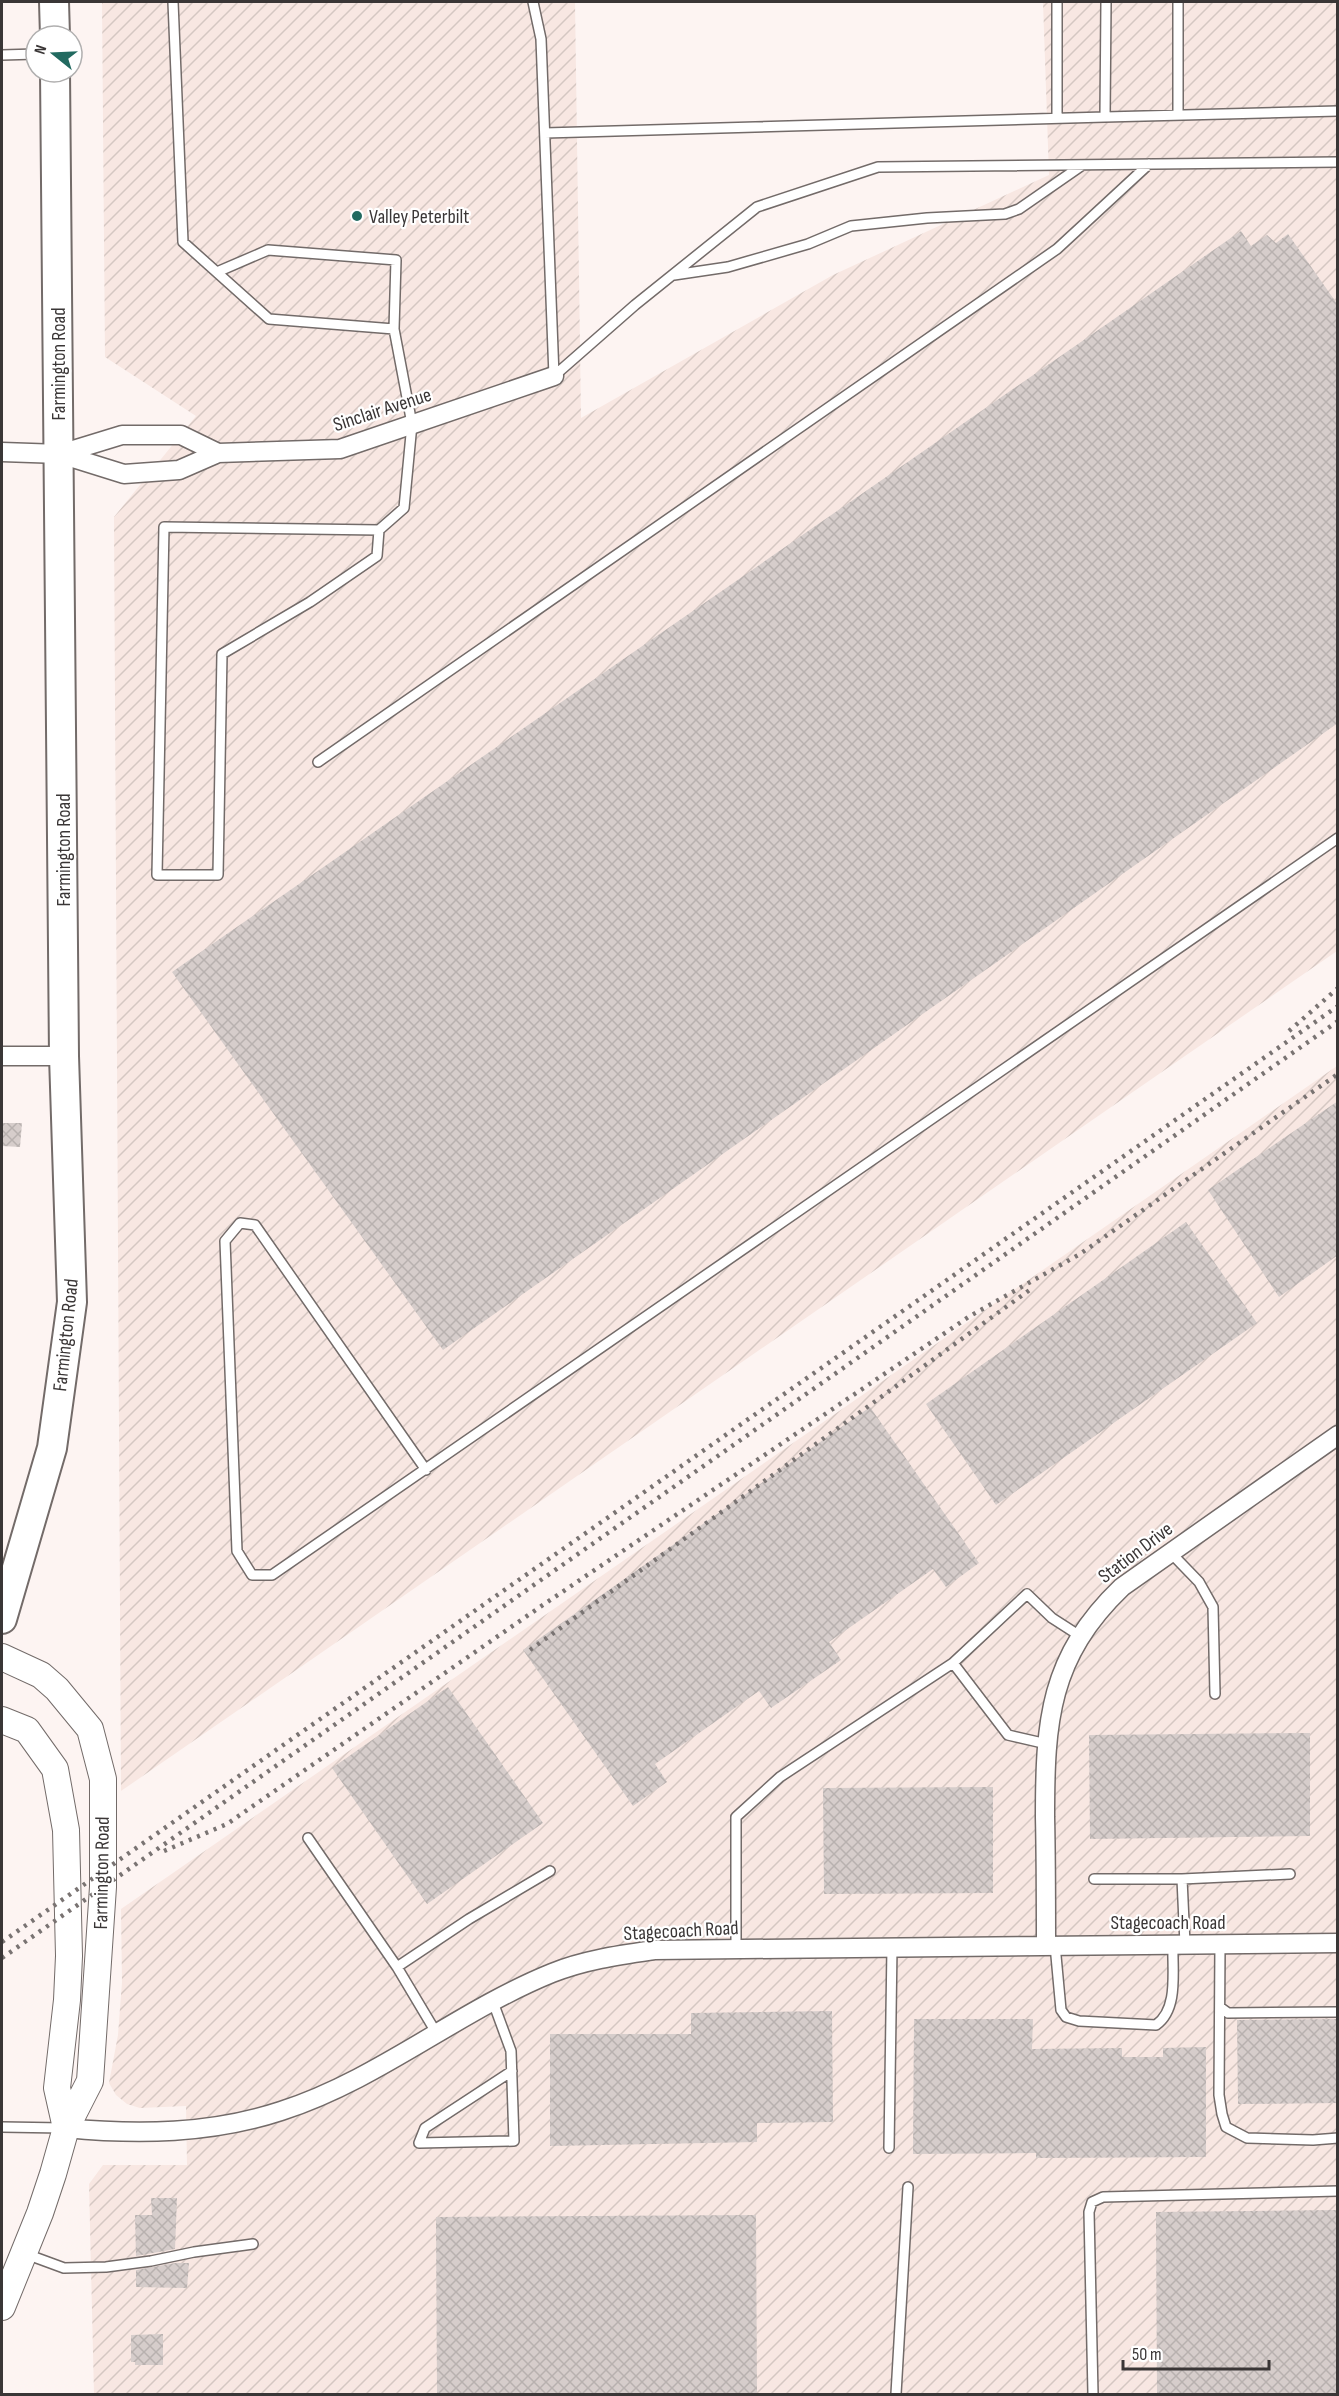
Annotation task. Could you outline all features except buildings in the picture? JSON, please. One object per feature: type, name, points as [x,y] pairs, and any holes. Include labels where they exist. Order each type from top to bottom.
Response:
[{"type":"main road","points":[[54,2],[55,24]]},
{"type":"main road","name":"Farmington Road","points":[[2,1619],[52,1448],[72,1302],[64,1056],[55,84]]},
{"type":"main road","name":"Farmington Road","points":[[2,1658],[41,1675],[57,1689],[90,1730],[102,1779],[103,1887],[90,2081],[66,2128],[53,2174],[2,2307]]},
{"type":"main road","name":"Farmington Road","points":[[2,1720],[27,1730],[55,1769],[66,1830],[69,1956],[67,2000],[57,2088],[66,2128]]},
{"type":"street","name":"Sinclair Avenue","points":[[60,454],[124,474],[179,470],[218,453],[340,449],[554,376]]},
{"type":"street","name":"Sinclair Avenue","points":[[60,454],[122,435],[181,435],[218,453]]},
{"type":"street","points":[[2,452],[60,454]]},
{"type":"street","points":[[2,1056],[64,1056]]},
{"type":"street","name":"Station Drive","points":[[1051,1945],[1047,1744],[1052,1704],[1058,1684],[1067,1660],[1080,1636],[1104,1604],[1122,1587],[1338,1435]]},
{"type":"street","name":"Stagecoach Road","points":[[66,2128],[104,2132],[160,2132],[220,2127],[252,2120],[319,2097],[376,2068],[493,2002],[555,1972],[615,1955],[654,1950],[1338,1943]]},
{"type":"lane","points":[[172,2],[183,242],[269,319],[394,328]]},
{"type":"lane","points":[[532,2],[541,39],[554,376]]},
{"type":"lane","points":[[1057,2],[1057,117]]},
{"type":"lane","points":[[1105,117],[1106,2]]},
{"type":"lane","points":[[1178,2],[1178,115]]},
{"type":"lane","points":[[2,55],[24,54]]},
{"type":"lane","points":[[545,133],[1338,111]]},
{"type":"lane","points":[[554,376],[671,275],[757,207],[878,167],[1338,162]]},
{"type":"lane","points":[[318,762],[1057,249],[1149,164]]},
{"type":"lane","points":[[671,275],[728,267],[808,244],[851,226],[927,218],[1005,214],[1019,208],[1082,165]]},
{"type":"lane","points":[[217,272],[268,250],[396,260],[394,328],[412,424],[404,508],[379,530],[164,527],[157,875],[218,875],[222,654],[310,602],[377,556],[379,530]]},
{"type":"lane","points":[[426,1470],[255,1225],[240,1223],[225,1241],[237,1551],[252,1575],[272,1575],[426,1470],[1338,838]]},
{"type":"lane","points":[[1170,1552],[1199,1582],[1213,1607],[1215,1695]]},
{"type":"lane","points":[[736,1949],[736,1817],[780,1777],[953,1663],[1027,1594],[1052,1618],[1080,1636]]},
{"type":"lane","points":[[953,1663],[1008,1735],[1047,1744]]},
{"type":"lane","points":[[308,1838],[397,1967],[437,2034]]},
{"type":"lane","points":[[397,1967],[469,1919],[549,1871]]},
{"type":"lane","points":[[1094,1879],[1182,1879],[1290,1874]]},
{"type":"lane","points":[[1051,1945],[1060,2010],[1066,2017],[1080,2021],[1156,2025],[1165,2018],[1171,2006],[1179,1944],[1182,1879]]},
{"type":"lane","points":[[1220,1944],[1220,2095],[1226,2127],[1247,2138],[1313,2140],[1338,2138]]},
{"type":"lane","points":[[889,2148],[892,1947]]},
{"type":"lane","points":[[493,2002],[511,2051],[512,2071],[513,2141],[419,2143],[426,2128],[512,2071]]},
{"type":"lane","points":[[1221,2008],[1228,2013],[1338,2012]]},
{"type":"lane","points":[[2,2127],[66,2128]]},
{"type":"lane","points":[[896,2394],[908,2187]]},
{"type":"lane","points":[[1093,2394],[1089,2212],[1092,2202],[1104,2197],[1338,2191]]},
{"type":"lane","points":[[24,2253],[64,2268],[106,2267],[151,2262],[194,2252],[253,2244]]},
{"type":"shaded area","points":[[102,2],[575,2],[581,418],[833,275],[1049,175],[1043,2],[1338,2],[1337,951],[121,1791],[114,517],[196,416],[105,357]]},
{"type":"shaded area","points":[[1337,1066],[1337,2394],[94,2394],[89,2184],[103,2165],[187,2165],[186,2106],[140,2108],[127,2104],[116,2095],[109,2083],[118,2035],[122,1982],[121,1909]]},
{"type":"railway","points":[[1289,1031],[1338,988]]},
{"type":"railway","points":[[2,1942],[1338,1006]]},
{"type":"railway","points":[[2,1958],[1338,1021]]},
{"type":"railway","points":[[164,1851],[227,1824],[540,1607],[970,1316],[1080,1254],[1338,1074]]},
{"type":"railway","points":[[530,1650],[1031,1289]]},
{"type":"place","name":"Valley Peterbilt","points":[[357,216]]}]
